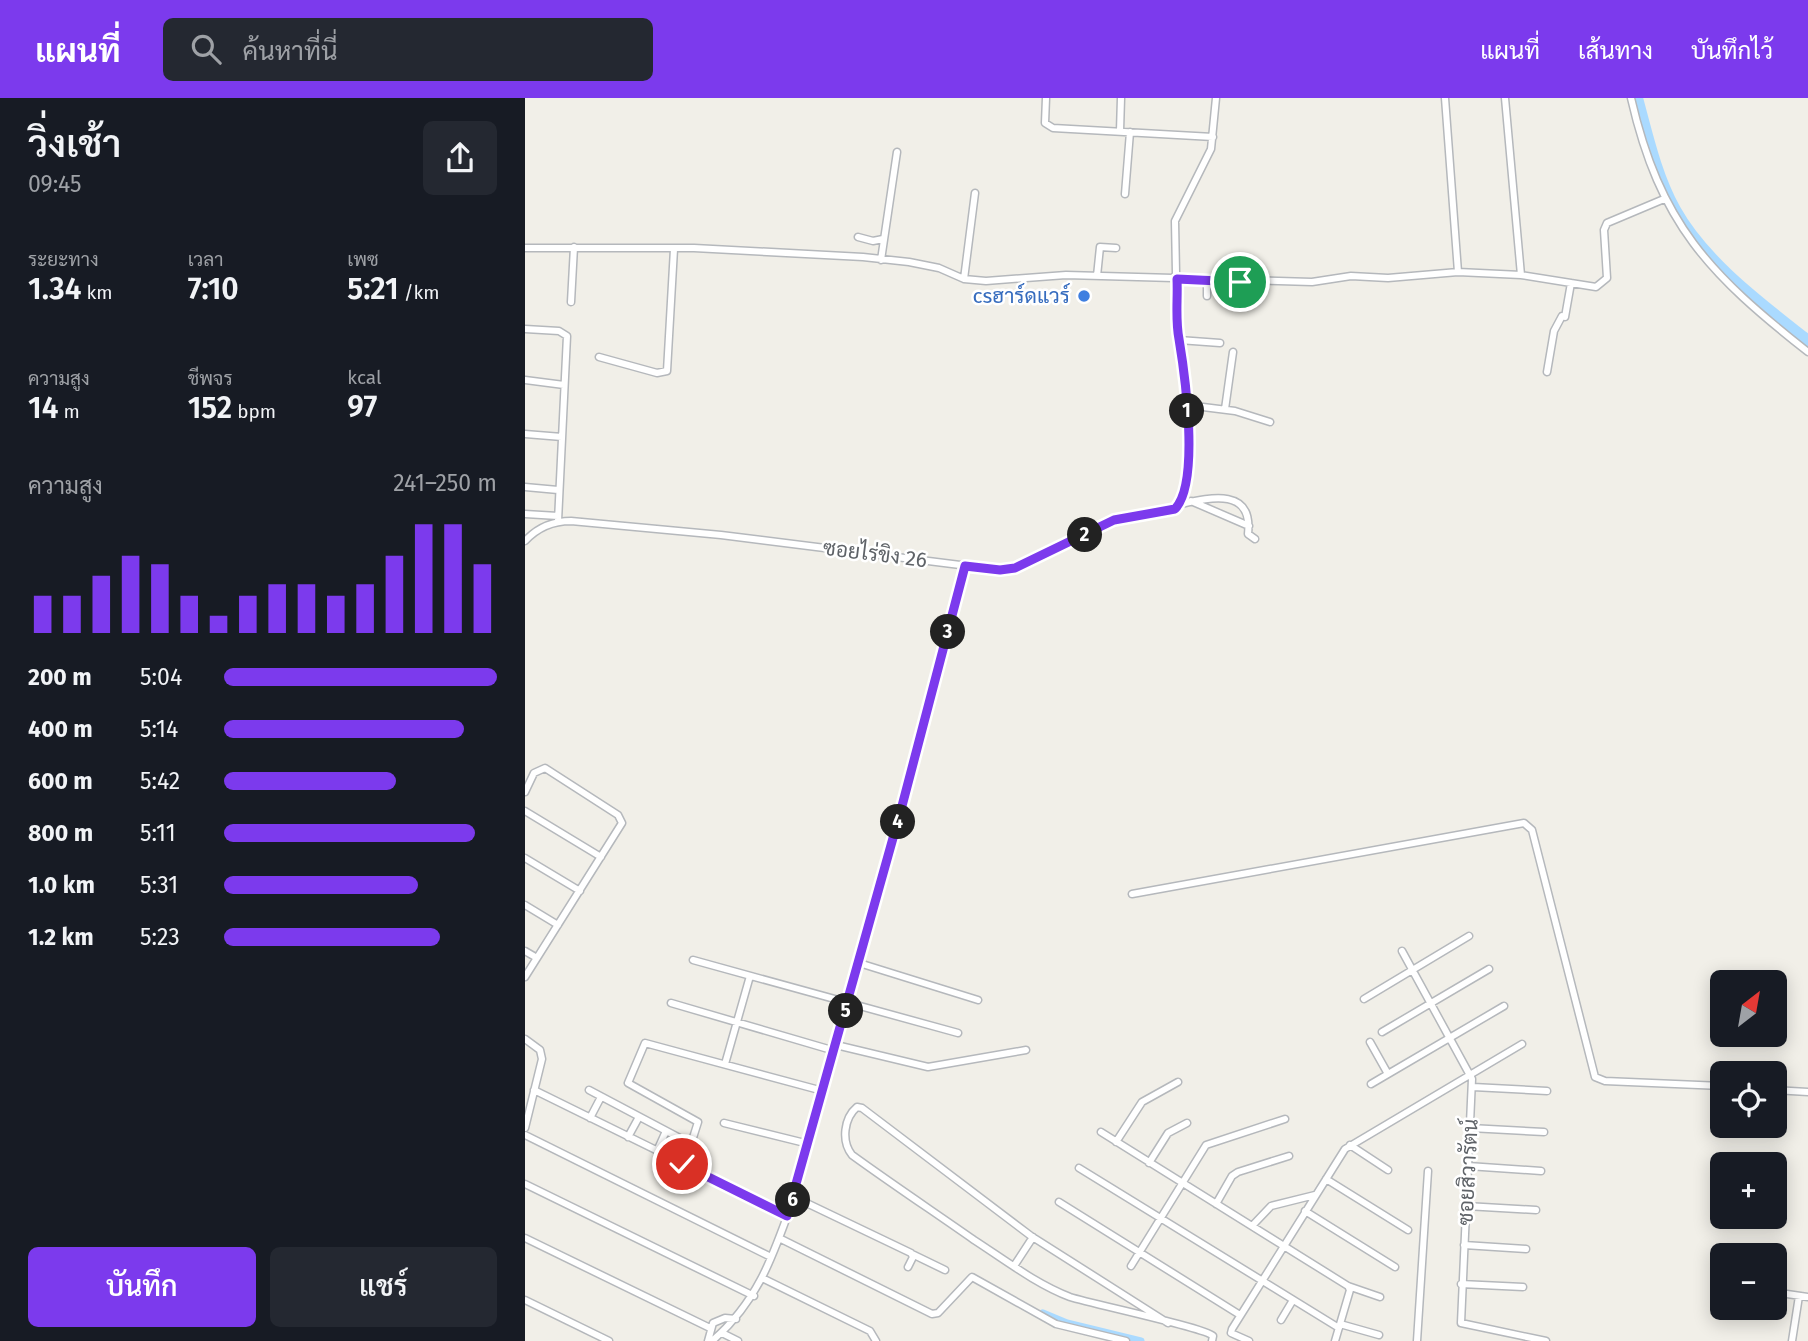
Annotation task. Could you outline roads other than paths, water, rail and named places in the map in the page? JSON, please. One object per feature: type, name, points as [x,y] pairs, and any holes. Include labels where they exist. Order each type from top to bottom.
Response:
[{"type":"street","points":[[1046,98],[1047,126],[1213,137]]},
{"type":"street","points":[[1120,131],[1121,98]]},
{"type":"street","points":[[1181,504],[1188,477],[1188,394],[1179,340],[1175,220],[1181,202],[1207,160],[1213,137],[1216,98]]},
{"type":"street","points":[[1445,98],[1458,272]]},
{"type":"street","points":[[1505,98],[1521,273]]},
{"type":"street","points":[[1631,98],[1643,145],[1664,199],[1696,249],[1718,274],[1808,352]]},
{"type":"street","points":[[1125,194],[1130,132]]},
{"type":"street","points":[[882,257],[897,152]]},
{"type":"street","points":[[964,272],[975,193]]},
{"type":"street","points":[[525,248],[674,249],[882,257],[964,272],[986,281],[1097,270],[1207,281],[1312,282],[1351,276],[1388,278],[1458,272],[1521,273],[1587,287],[1602,284],[1608,269],[1604,230],[1607,223],[1664,199]]},
{"type":"street","points":[[858,237],[883,241]]},
{"type":"street","points":[[571,302],[574,247]]},
{"type":"street","points":[[1097,270],[1100,247],[1116,248]]},
{"type":"street","points":[[599,357],[657,373],[667,371],[674,249]]},
{"type":"street","points":[[1207,281],[1207,296]]},
{"type":"street","points":[[1546,372],[1554,331],[1562,316],[1566,317],[1571,283]]},
{"type":"street","points":[[525,329],[559,331],[567,336],[557,520],[534,532],[525,541]]},
{"type":"street","points":[[1179,340],[1220,343]]},
{"type":"street","points":[[1225,409],[1233,352]]},
{"type":"street","points":[[525,380],[564,384]]},
{"type":"street","points":[[1187,405],[1225,409],[1270,422]]},
{"type":"street","points":[[525,434],[562,437]]},
{"type":"street","points":[[525,486],[558,490]]},
{"type":"street","name":"ซอยไร่ขิง 26","points":[[525,513],[557,520],[721,534],[1000,570],[1015,568],[1114,520],[1170,512],[1191,501],[1216,498],[1240,504],[1246,509],[1249,526]]},
{"type":"street","points":[[1191,501],[1249,526],[1248,534],[1255,539]]},
{"type":"street","points":[[710,1341],[736,1319],[754,1296],[794,1197],[965,566]]},
{"type":"street","points":[[525,792],[534,773],[545,768],[621,819],[619,830],[525,977]]},
{"type":"street","points":[[525,811],[601,858]]},
{"type":"street","points":[[1132,894],[1524,823],[1532,830],[1595,1077],[1605,1081],[1710,1085]]},
{"type":"street","points":[[525,858],[580,891]]},
{"type":"street","points":[[525,905],[558,925]]},
{"type":"street","points":[[1364,999],[1469,936]]},
{"type":"street","points":[[525,951],[537,958]]},
{"type":"street","name":"ซอยสิวารัตน์","points":[[1402,951],[1470,1074],[1472,1087],[1460,1317],[1464,1326],[1521,1334],[1546,1341]]},
{"type":"street","points":[[694,960],[958,1033]]},
{"type":"street","points":[[859,962],[978,1000]]},
{"type":"street","points":[[1381,1031],[1489,969]]},
{"type":"street","points":[[725,1064],[750,976]]},
{"type":"street","points":[[671,1003],[835,1048],[928,1067],[1026,1051]]},
{"type":"street","points":[[1371,1084],[1504,1006]]},
{"type":"street","points":[[525,1039],[540,1050],[542,1059],[525,1128]]},
{"type":"street","points":[[682,1164],[698,1122],[628,1083],[645,1042],[824,1091]]},
{"type":"street","points":[[1370,1042],[1388,1074]]},
{"type":"street","points":[[1249,1341],[1231,1333],[1240,1315],[1315,1195],[1350,1145],[1522,1044]]},
{"type":"street","points":[[1116,1142],[1142,1102],[1178,1082]]},
{"type":"street","points":[[1472,1087],[1547,1091]]},
{"type":"street","points":[[534,1090],[787,1216]]},
{"type":"street","points":[[589,1090],[691,1144]]},
{"type":"street","points":[[1787,1091],[1808,1092]]},
{"type":"street","points":[[590,1118],[601,1097]]},
{"type":"street","points":[[1168,1323],[1033,1237],[862,1108],[857,1107],[850,1115],[846,1142],[852,1155],[1014,1266],[1067,1296],[1168,1323],[1205,1330],[1213,1336],[1212,1341]]},
{"type":"street","points":[[628,1137],[639,1117]]},
{"type":"street","points":[[1131,1266],[1212,1141],[1285,1119]]},
{"type":"street","points":[[725,1123],[809,1144]]},
{"type":"street","points":[[1149,1163],[1168,1133],[1187,1123]]},
{"type":"street","points":[[1470,1128],[1544,1132]]},
{"type":"street","points":[[657,1151],[666,1131]]},
{"type":"street","points":[[1101,1132],[1348,1286],[1380,1297]]},
{"type":"street","points":[[525,1135],[771,1257]]},
{"type":"street","points":[[1350,1145],[1388,1170]]},
{"type":"street","points":[[1216,1204],[1232,1176],[1238,1172],[1289,1156]]},
{"type":"street","points":[[1468,1166],[1541,1171]]},
{"type":"street","points":[[1079,1167],[1261,1281],[1339,1326],[1379,1335]]},
{"type":"street","points":[[1417,1341],[1428,1171]]},
{"type":"street","points":[[1326,1179],[1408,1230]]},
{"type":"street","points":[[525,1184],[754,1296]]},
{"type":"street","points":[[1252,1226],[1271,1206],[1315,1195]]},
{"type":"street","points":[[794,1197],[945,1270]]},
{"type":"street","points":[[1059,1202],[1240,1315]]},
{"type":"street","points":[[1466,1206],[1536,1210]]},
{"type":"street","points":[[1305,1211],[1395,1267]]},
{"type":"street","points":[[1014,1266],[1033,1237]]},
{"type":"street","points":[[525,1238],[710,1328]]},
{"type":"street","points":[[779,1238],[932,1314],[938,1313],[972,1277],[1056,1324],[1126,1341]]},
{"type":"street","points":[[1464,1245],[1526,1249]]},
{"type":"street","points":[[908,1267],[913,1256],[911,1253]]},
{"type":"street","points":[[762,1278],[870,1331],[876,1341]]},
{"type":"street","points":[[1461,1284],[1523,1287]]},
{"type":"street","points":[[1335,1341],[1350,1290],[1348,1286]]},
{"type":"street","points":[[1787,1294],[1808,1297]]},
{"type":"street","points":[[1792,1341],[1799,1296]]},
{"type":"street","points":[[525,1300],[609,1341]]},
{"type":"street","points":[[1281,1320],[1293,1300]]},
{"type":"street","points":[[710,1341],[710,1328],[719,1320],[736,1319]]},
{"type":"street","points":[[722,1333],[739,1341]]},
{"type":"waterway","points":[[1637,98],[1662,183],[1687,229],[1717,265],[1808,341]]},
{"type":"waterway","points":[[1043,1313],[1067,1323],[1141,1341]]},
{"type":"place","name":"csฮาร์ดแวร์","points":[[1084,296]]}]
